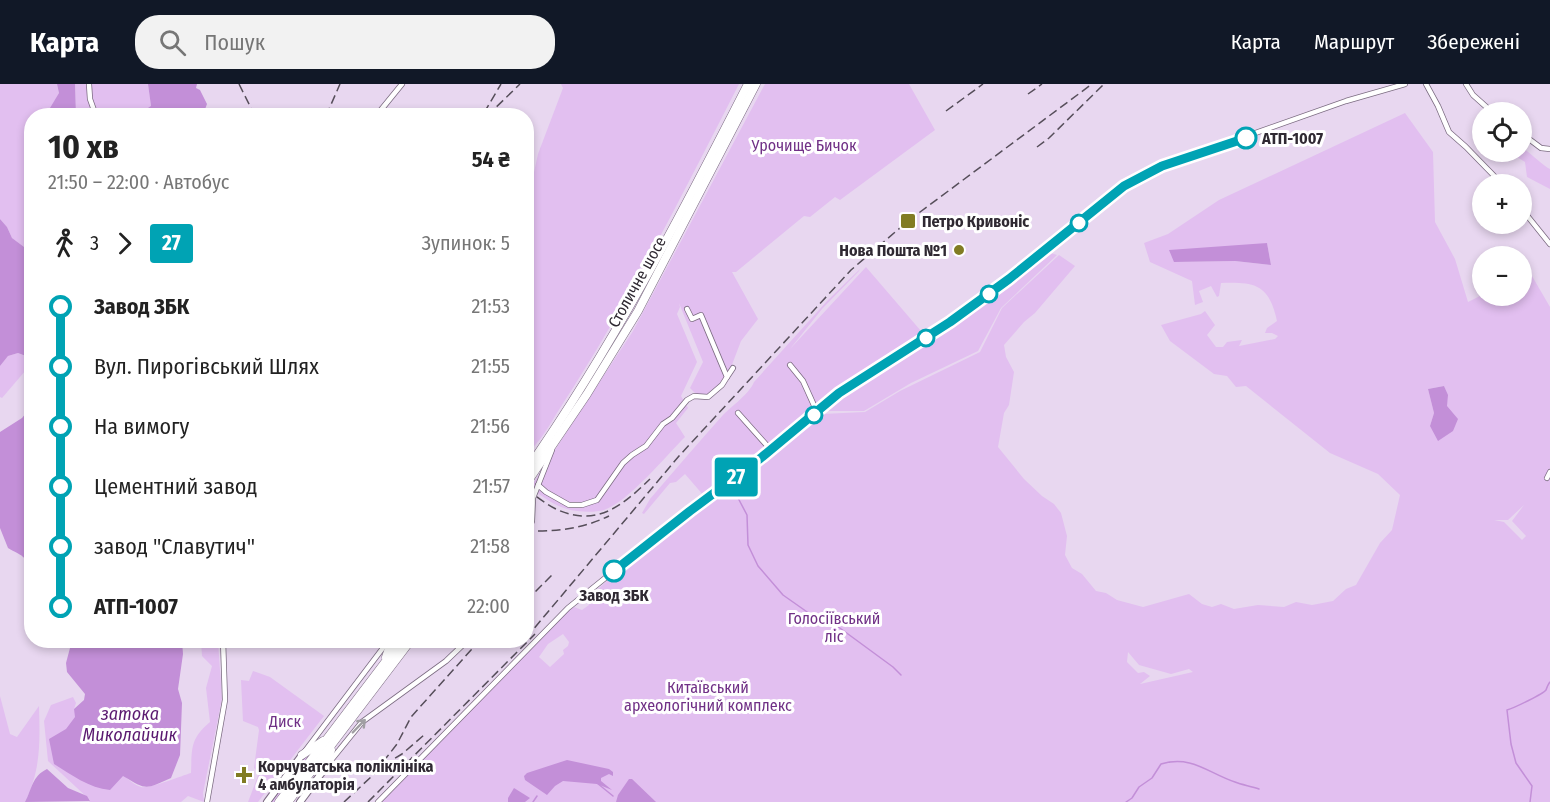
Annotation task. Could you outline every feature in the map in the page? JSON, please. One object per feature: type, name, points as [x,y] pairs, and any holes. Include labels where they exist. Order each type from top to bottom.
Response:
[{"type":"highway","name":"Столичне шосе","points":[[534,460],[581,390],[634,301],[675,227],[748,84]]},
{"type":"highway","name":"Столичне шосе","points":[[534,473],[593,384],[649,291],[756,84]]},
{"type":"highway","points":[[384,664],[389,648]]},
{"type":"highway","points":[[288,802],[396,648]]},
{"type":"highway","points":[[279,802],[405,648]]},
{"type":"highway","points":[[302,755],[336,733]]},
{"type":"highway","points":[[323,771],[336,733]]},
{"type":"main road","points":[[267,802],[302,755]]},
{"type":"main road","points":[[300,802],[323,771]]},
{"type":"street","points":[[89,84],[93,108]]},
{"type":"street","points":[[382,108],[402,84]]},
{"type":"street","points":[[534,643],[568,608],[634,554],[771,450],[839,393],[950,322],[1017,272],[1107,199],[1143,175],[1162,166],[1346,101],[1405,84]]},
{"type":"street","points":[[1426,84],[1449,132],[1492,174]]},
{"type":"street","points":[[1466,84],[1481,102]]},
{"type":"street","points":[[1532,141],[1541,148],[1550,149]]},
{"type":"street","points":[[1532,222],[1550,244]]},
{"type":"street","points":[[687,309],[692,318],[701,315],[727,377]]},
{"type":"street","points":[[790,365],[803,381],[818,412]]},
{"type":"street","points":[[538,485],[569,505],[582,505],[597,500],[623,464],[632,455],[646,447],[663,424],[672,418],[690,398],[708,398],[722,386],[733,368]]},
{"type":"street","points":[[738,413],[771,450]]},
{"type":"street","points":[[534,497],[554,445]]},
{"type":"street","points":[[534,455],[539,453]]},
{"type":"street","points":[[1547,478],[1550,472]]},
{"type":"street","points":[[207,802],[225,700],[223,648]]},
{"type":"street","points":[[302,755],[385,648]]},
{"type":"street","points":[[323,771],[362,722],[446,661],[460,648]]},
{"type":"street","points":[[378,802],[529,648]]},
{"type":"green space","points":[[0,84],[57,84],[59,93],[52,108],[24,108],[24,247],[12,238],[0,219]]},
{"type":"green space","points":[[75,84],[148,84],[153,108],[76,108]]},
{"type":"green space","name":"Урочище Бичок","points":[[561,84],[739,84],[655,247],[610,327],[546,431],[534,446],[534,172],[538,154],[563,88]]},
{"type":"green space","name":"Урочище Бичок","points":[[765,84],[909,84],[935,130],[840,200],[835,197],[810,217],[804,216],[736,272],[732,272],[758,319],[741,341],[725,383],[707,397],[697,395],[690,388],[703,362],[679,303],[677,314],[697,362],[681,396],[688,408],[676,423],[685,437],[635,488],[614,505],[604,510],[591,512],[571,510],[557,505],[534,491],[534,482],[633,331]]},
{"type":"green space","points":[[1405,113],[1433,152],[1435,222],[1455,259],[1468,302],[1472,300],[1472,306],[1532,306],[1532,276],[1550,307],[1550,802],[382,802],[507,670],[529,648],[534,648],[534,643],[562,615],[574,607],[582,610],[589,605],[588,598],[635,556],[822,414],[865,412],[900,391],[980,352],[1002,308],[1059,255],[1075,266],[1004,345],[1006,357],[1014,372],[1009,405],[1004,413],[998,447],[1024,479],[1054,504],[1061,513],[1067,536],[1065,555],[1072,568],[1082,574],[1096,591],[1143,607],[1189,594],[1202,604],[1212,607],[1221,604],[1234,609],[1258,605],[1284,607],[1296,602],[1312,605],[1333,601],[1346,589],[1356,585],[1380,543],[1392,530],[1400,495],[1378,474],[1330,453],[1246,386],[1236,387],[1227,376],[1214,374],[1170,341],[1161,325],[1205,311],[1215,325],[1207,335],[1216,347],[1223,347],[1227,342],[1242,340],[1239,346],[1275,339],[1278,336],[1265,333],[1267,328],[1277,321],[1270,299],[1265,292],[1243,283],[1221,283],[1217,297],[1211,286],[1199,291],[1203,302],[1195,305],[1192,281],[1150,262],[1144,243],[1168,234],[1219,200]],"holes":[[[1267,243],[1271,265],[1235,261],[1174,262]],[[1444,386],[1447,404],[1430,426],[1434,413],[1428,389]],[[1524,505],[1512,521],[1526,536],[1522,540],[1504,522],[1494,520],[1508,520]],[[563,634],[569,642],[568,646],[563,650],[564,654],[550,667],[539,657],[548,644]],[[1128,652],[1139,665],[1171,674],[1189,669],[1193,672],[1140,684],[1150,676],[1144,672],[1138,673],[1127,662]]]},
{"type":"green space","points":[[1532,155],[1550,169],[1550,189],[1532,180],[1532,174],[1527,174],[1525,162],[1532,162]]},
{"type":"green space","points":[[1048,252],[1057,255],[1001,308],[978,351],[911,383],[864,411],[812,411],[704,496],[685,474],[676,482],[670,483],[644,514],[642,513],[650,499],[723,415],[745,395],[827,301],[860,269],[822,309],[790,349],[866,267],[927,338]]},
{"type":"green space","points":[[18,353],[24,356],[24,372],[2,398],[0,397],[0,366],[8,356]]},
{"type":"green space","points":[[201,648],[218,648],[222,699],[203,793],[204,802],[188,796],[181,802],[89,802],[90,800],[48,761],[44,721],[51,705],[73,697],[76,703],[74,709],[114,765],[133,783],[145,787],[191,773],[193,744],[203,728],[210,722],[206,688],[212,666],[202,656]]},
{"type":"green space","name":"Диск","points":[[253,671],[270,677],[324,716],[258,802],[248,802],[259,773],[254,768],[259,730],[258,727],[243,721],[241,680],[249,681]]},
{"type":"green space","points":[[0,696],[10,734],[17,737],[39,706],[37,767],[25,802],[0,802]]},
{"type":"green space","points":[[313,751],[275,802],[270,802],[302,759]]},
{"type":"water","points":[[57,84],[75,84],[76,108],[50,108],[59,93]]},
{"type":"water","points":[[148,84],[197,84],[196,88],[200,90],[207,104],[206,108],[148,108],[151,106]]},
{"type":"water","points":[[0,219],[12,238],[24,247],[24,355],[18,353],[8,356],[0,366]]},
{"type":"water","points":[[1267,243],[1271,265],[1235,261],[1174,262],[1169,250]]},
{"type":"water","points":[[1444,386],[1448,395],[1447,406],[1458,419],[1453,431],[1438,441],[1430,426],[1434,413],[1428,389]]},
{"type":"water","points":[[24,416],[24,558],[8,548],[0,528],[0,432]]},
{"type":"water","name":"затока Миколайчик","points":[[70,648],[183,648],[178,689],[182,703],[180,755],[171,778],[147,787],[123,776],[110,790],[88,784],[54,764],[49,739],[66,729],[75,717],[74,709],[84,700],[85,694],[67,672],[66,663]]},
{"type":"water","points":[[567,760],[609,769],[613,772],[613,776],[609,774],[601,778],[601,781],[612,790],[597,784],[563,781],[547,795],[525,780],[524,776],[527,773]]},
{"type":"water","points":[[47,769],[68,788],[87,796],[90,801],[25,802],[35,779]]},
{"type":"water","points":[[629,779],[632,779],[656,802],[616,802]]},
{"type":"water","points":[[514,788],[530,798],[525,802],[508,802]]},
{"type":"waterway","points":[[737,496],[747,515],[748,545],[758,566],[783,595],[810,614],[833,623],[901,675]]},
{"type":"waterway","points":[[1530,802],[1532,786],[1516,763],[1507,710],[1544,692],[1550,682]]},
{"type":"waterway","points":[[1126,802],[1132,798],[1139,787],[1152,778],[1161,764],[1172,762],[1191,763],[1238,783],[1259,789]]},
{"type":"waterway","points":[[597,783],[613,796]]},
{"type":"waterway","points":[[533,802],[537,796]]},
{"type":"railway","points":[[239,84],[251,108]]},
{"type":"railway","points":[[330,108],[340,84]]},
{"type":"railway","points":[[487,108],[501,84]]},
{"type":"railway","points":[[495,108],[520,84]]},
{"type":"railway","points":[[946,111],[983,84]]},
{"type":"railway","points":[[1028,94],[1042,84]]},
{"type":"railway","points":[[534,628],[679,456],[851,270],[908,221],[1092,84]]},
{"type":"railway","points":[[1037,147],[1104,84]]},
{"type":"railway","points":[[534,495],[558,510],[572,515],[598,515],[620,505],[650,479]]},
{"type":"railway","points":[[538,531],[575,528],[609,516]]},
{"type":"railway","points":[[534,593],[554,573]]},
{"type":"railway","points":[[383,762],[397,744],[411,717],[474,648]]},
{"type":"railway","points":[[368,802],[521,648]]},
{"type":"railway","points":[[344,802],[384,765],[402,754],[424,735]]},
{"type":"bus line","name":"27","points":[[614,571],[762,457],[839,393],[950,322],[1009,279],[1124,186],[1162,166],[1246,138]]},
{"type":"place","name":"АТП-1007","points":[[1246,138]]},
{"type":"place","name":"Петро Кривоніс","points":[[908,221]]},
{"type":"place","name":"Нова Пошта №1","points":[[959,250]]},
{"type":"place","name":"Завод ЗБК","points":[[614,571]]},
{"type":"place","name":"Корчуватська поліклініка 4 амбулаторія","points":[[244,775]]},
{"type":"park label","name":"Голосіївський ліс","points":[[834,627]]},
{"type":"park label","name":"Китаївський археологічний комплекс","points":[[708,696]]}]
